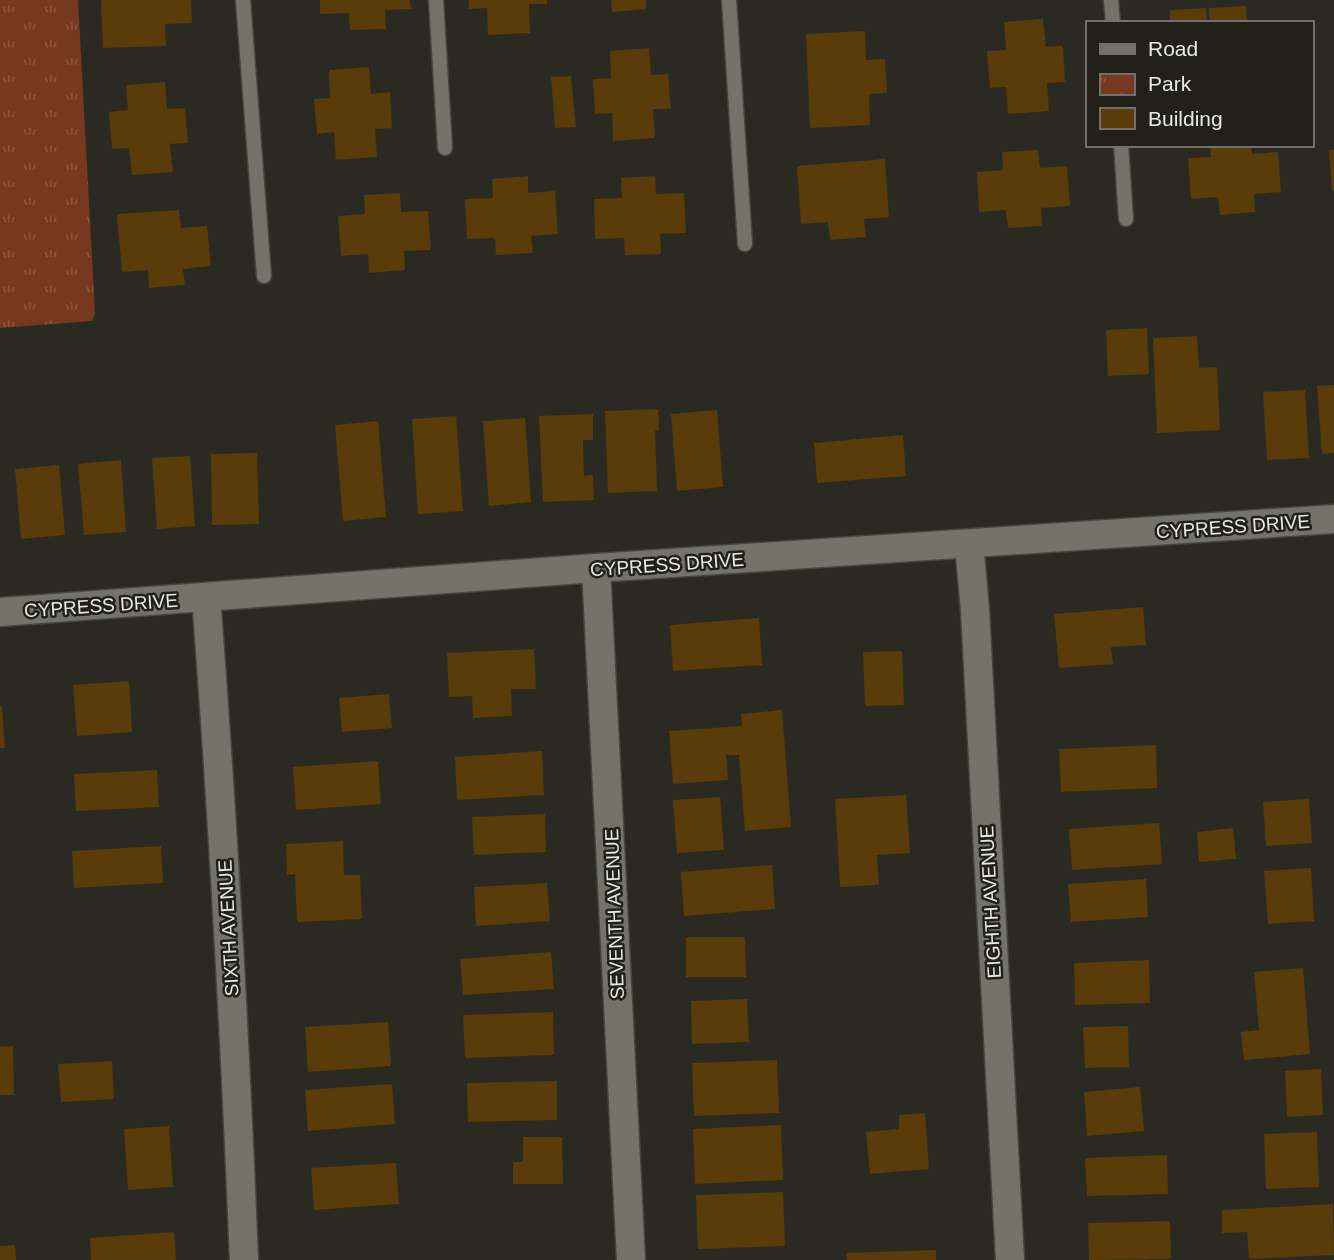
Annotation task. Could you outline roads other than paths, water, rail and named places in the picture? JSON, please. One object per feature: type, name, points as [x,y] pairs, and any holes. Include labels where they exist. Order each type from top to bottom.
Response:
[{"type":"street","name":"CYPRESS DRIVE","points":[[0,612],[596,568],[1334,520]]},
{"type":"street","name":"EIGHTH AVENUE","points":[[969,544],[975,611],[1010,1260]]},
{"type":"street","name":"SEVENTH AVENUE","points":[[596,568],[631,1260]]},
{"type":"street","name":"SIXTH AVENUE","points":[[206,597],[237,1076],[244,1260]]},
{"type":"lane","points":[[243,0],[264,276]]},
{"type":"lane","points":[[436,0],[445,148]]},
{"type":"lane","points":[[729,0],[745,244]]},
{"type":"lane","points":[[1111,0],[1113,21]]},
{"type":"lane","points":[[1121,147],[1126,219]]}]
